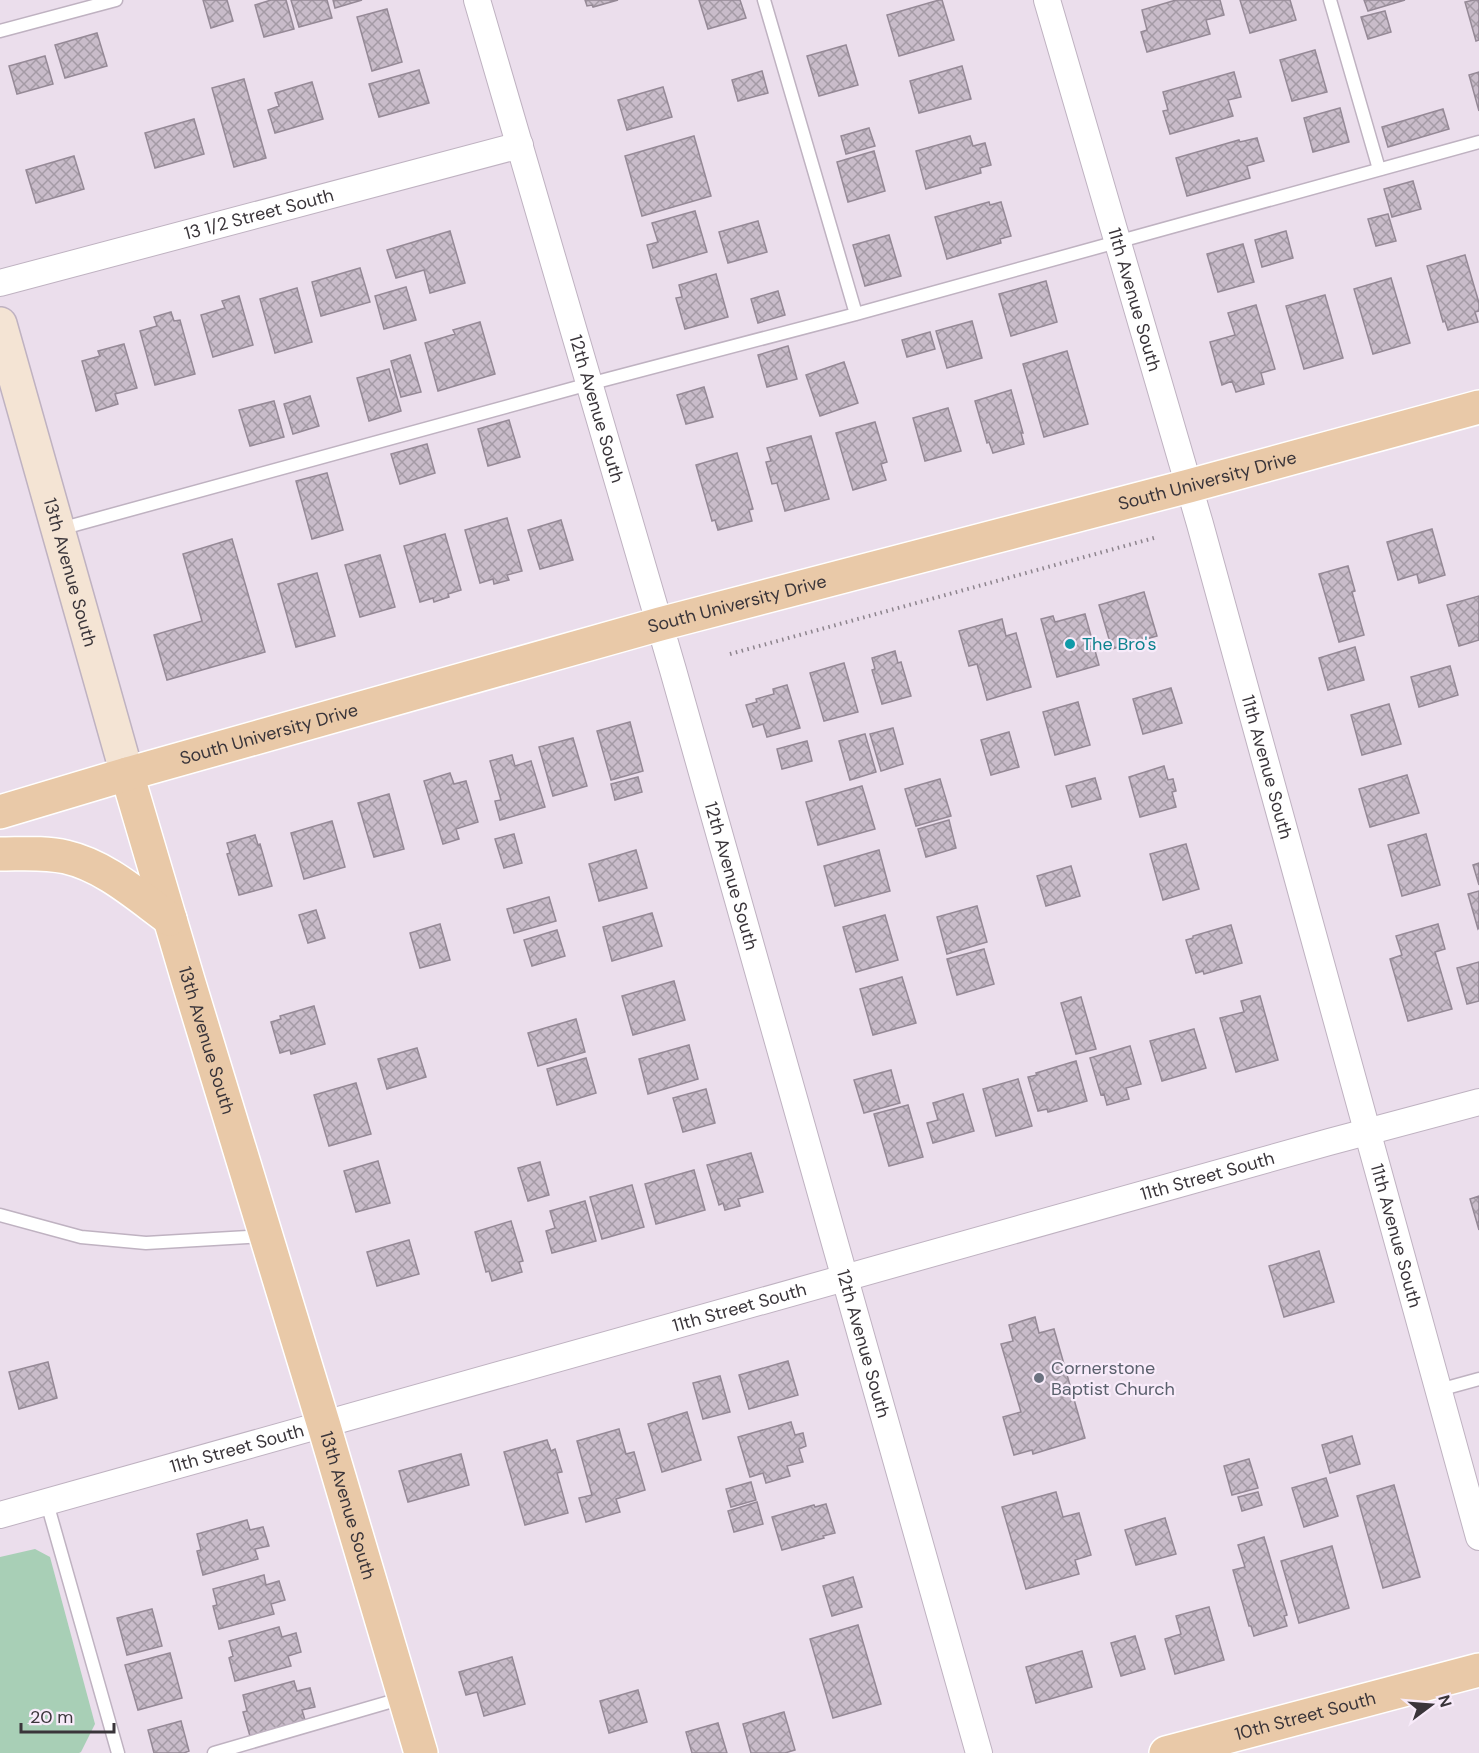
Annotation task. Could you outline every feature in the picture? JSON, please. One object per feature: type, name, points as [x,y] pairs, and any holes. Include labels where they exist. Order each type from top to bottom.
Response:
[{"type":"main road","name":"13th Avenue South","points":[[0,324],[97,672],[421,1753]]},
{"type":"main road","name":"South University Drive","points":[[0,812],[660,624],[1189,486],[1479,407]]},
{"type":"main road","points":[[0,854],[41,854],[74,860],[108,873],[170,919]]},
{"type":"main road","name":"10th Street South","points":[[1166,1753],[1479,1670]]},
{"type":"street","name":"12th Avenue South","points":[[477,0],[660,624],[979,1753]]},
{"type":"street","name":"11th Avenue South","points":[[1047,0],[1189,486],[1479,1537]]},
{"type":"street","name":"13 1/2 Street South","points":[[0,283],[520,145]]},
{"type":"street","name":"11th Street South","points":[[1,1512],[47,1503],[1368,1131],[1479,1102]]},
{"type":"lane","points":[[0,31],[116,0]]},
{"type":"lane","points":[[764,0],[856,314]]},
{"type":"lane","points":[[1330,0],[1379,169]]},
{"type":"lane","points":[[58,529],[589,384],[856,314],[1479,142]]},
{"type":"lane","points":[[0,1215],[81,1237],[146,1243],[266,1236]]},
{"type":"lane","points":[[1439,1390],[1479,1379]]},
{"type":"lane","points":[[47,1503],[118,1753]]},
{"type":"lane","points":[[214,1753],[404,1698]]},
{"type":"path","points":[[730,654],[1154,538]]},
{"type":"green space","points":[[35,1549],[50,1557],[95,1724],[79,1753],[0,1753],[0,1557]]},
{"type":"building","points":[[203,0],[227,0],[233,21],[211,28]]},
{"type":"building","points":[[271,0],[286,0],[294,29],[264,37],[255,5]]},
{"type":"building","points":[[291,0],[327,0],[332,18],[299,27]]},
{"type":"building","points":[[333,0],[362,0],[335,8]]},
{"type":"building","points":[[585,0],[618,0],[593,7],[592,5],[587,6]]},
{"type":"building","points":[[699,0],[740,0],[746,18],[708,29]]},
{"type":"building","points":[[942,0],[954,40],[899,56],[887,15]]},
{"type":"building","points":[[1176,0],[1220,0],[1224,15],[1206,20],[1210,34],[1147,52],[1141,32],[1147,30],[1142,10]]},
{"type":"building","points":[[1240,0],[1290,0],[1296,20],[1250,33]]},
{"type":"building","points":[[1364,0],[1405,0],[1368,11]]},
{"type":"building","points":[[1479,0],[1479,40],[1476,41],[1465,2]]},
{"type":"building","points":[[387,9],[402,62],[372,71],[357,17]]},
{"type":"building","points":[[1385,11],[1391,32],[1368,39],[1361,17]]},
{"type":"building","points":[[97,33],[107,66],[65,78],[55,45]]},
{"type":"building","points":[[846,45],[858,85],[819,96],[807,56]]},
{"type":"building","points":[[1315,50],[1327,92],[1292,101],[1280,60]]},
{"type":"building","points":[[45,56],[53,84],[17,94],[9,66]]},
{"type":"building","points":[[962,66],[971,99],[919,113],[910,81]]},
{"type":"building","points":[[419,70],[429,103],[379,117],[369,84]]},
{"type":"building","points":[[762,71],[768,93],[738,101],[732,80]]},
{"type":"building","points":[[1234,72],[1241,97],[1228,100],[1233,116],[1170,134],[1163,111],[1168,110],[1163,92]]},
{"type":"building","points":[[1479,72],[1479,111],[1469,75]]},
{"type":"building","points":[[244,79],[266,158],[234,167],[212,88]]},
{"type":"building","points":[[312,82],[323,119],[275,133],[268,110],[279,106],[275,93]]},
{"type":"building","points":[[663,87],[672,117],[627,130],[618,100]]},
{"type":"building","points":[[1340,108],[1349,142],[1313,152],[1304,118]]},
{"type":"building","points":[[1443,109],[1449,129],[1388,147],[1382,127]]},
{"type":"building","points":[[194,119],[204,154],[155,168],[145,133]]},
{"type":"building","points":[[869,128],[875,146],[846,154],[841,136]]},
{"type":"building","points":[[694,136],[711,196],[642,216],[625,156]]},
{"type":"building","points":[[970,136],[973,146],[985,143],[991,165],[980,168],[981,173],[926,189],[916,151]]},
{"type":"building","points":[[1257,138],[1264,161],[1247,166],[1250,178],[1187,196],[1176,158],[1239,140],[1240,142]]},
{"type":"building","points":[[874,151],[885,191],[848,202],[837,162]]},
{"type":"building","points":[[74,156],[84,189],[36,203],[26,170]]},
{"type":"building","points":[[1413,181],[1421,209],[1392,217],[1384,189]]},
{"type":"building","points":[[989,202],[990,205],[1001,202],[1011,236],[1000,239],[1001,243],[947,259],[935,217]]},
{"type":"building","points":[[695,211],[707,252],[653,268],[647,245],[658,242],[652,223]]},
{"type":"building","points":[[1388,214],[1396,241],[1376,246],[1368,219]]},
{"type":"building","points":[[758,221],[767,252],[728,263],[719,232]]},
{"type":"building","points":[[450,231],[465,283],[430,293],[424,270],[396,278],[387,250]]},
{"type":"building","points":[[1286,231],[1293,258],[1262,267],[1255,240]]},
{"type":"building","points":[[889,235],[901,276],[865,286],[853,245]]},
{"type":"building","points":[[1243,244],[1254,282],[1218,292],[1207,254]]},
{"type":"building","points":[[1465,255],[1479,303],[1479,311],[1475,312],[1478,322],[1448,330],[1445,321],[1443,322],[1427,266]]},
{"type":"building","points":[[360,268],[370,302],[321,316],[312,282]]},
{"type":"building","points":[[716,274],[728,317],[685,329],[676,298],[682,297],[679,285]]},
{"type":"building","points":[[1391,278],[1410,343],[1373,354],[1354,289]]},
{"type":"building","points":[[1046,281],[1057,322],[1011,336],[999,294]]},
{"type":"building","points":[[406,287],[416,320],[384,329],[375,296]]},
{"type":"building","points":[[297,288],[312,342],[275,353],[260,299]]},
{"type":"building","points":[[778,291],[785,315],[758,323],[751,299]]},
{"type":"building","points":[[1325,295],[1343,358],[1304,369],[1286,306]]},
{"type":"building","points":[[239,296],[253,345],[213,357],[201,315],[225,308],[222,301]]},
{"type":"building","points":[[1256,305],[1275,369],[1261,373],[1264,384],[1236,392],[1232,381],[1222,385],[1210,342],[1235,335],[1228,313]]},
{"type":"building","points":[[171,312],[174,321],[180,320],[195,374],[155,385],[140,331],[157,326],[154,317]]},
{"type":"building","points":[[972,321],[982,358],[947,368],[936,331]]},
{"type":"building","points":[[480,322],[495,374],[438,391],[425,343],[455,334],[453,330]]},
{"type":"building","points":[[930,332],[935,349],[907,357],[902,340]]},
{"type":"building","points":[[124,344],[137,388],[115,394],[118,404],[96,411],[82,361],[100,356],[98,351]]},
{"type":"building","points":[[788,346],[797,379],[767,387],[758,355]]},
{"type":"building","points":[[1067,351],[1088,424],[1044,437],[1023,364]]},
{"type":"building","points":[[410,355],[421,392],[401,397],[391,361]]},
{"type":"building","points":[[844,362],[858,403],[820,416],[806,375]]},
{"type":"building","points":[[389,369],[401,411],[369,421],[357,378]]},
{"type":"building","points":[[704,387],[713,417],[686,424],[677,395]]},
{"type":"building","points":[[1011,390],[1024,444],[993,453],[989,442],[987,443],[975,401]]},
{"type":"building","points":[[310,396],[319,426],[293,434],[284,404]]},
{"type":"building","points":[[274,401],[284,437],[250,446],[239,410]]},
{"type":"building","points":[[948,408],[961,451],[925,461],[913,418]]},
{"type":"building","points":[[509,420],[520,457],[488,466],[478,429]]},
{"type":"building","points":[[875,422],[887,462],[881,464],[886,480],[853,490],[836,433]]},
{"type":"building","points":[[811,436],[829,499],[785,511],[777,483],[772,484],[766,462],[771,461],[767,448]]},
{"type":"building","points":[[427,444],[435,473],[400,484],[391,454]]},
{"type":"building","points":[[737,453],[753,509],[749,510],[752,521],[718,530],[715,520],[712,521],[696,465]]},
{"type":"building","points":[[327,473],[343,530],[312,539],[296,481]]},
{"type":"building","points":[[507,518],[522,571],[507,575],[509,580],[494,584],[493,579],[480,583],[465,530]]},
{"type":"building","points":[[561,520],[573,560],[540,569],[528,530]]},
{"type":"building","points":[[1432,529],[1445,575],[1419,583],[1417,574],[1398,580],[1387,542]]},
{"type":"building","points":[[445,534],[461,590],[434,602],[433,598],[420,602],[404,546]]},
{"type":"building","points":[[232,539],[265,652],[167,680],[154,635],[202,621],[183,554]]},
{"type":"building","points":[[380,555],[395,607],[360,617],[345,565]]},
{"type":"building","points":[[1348,566],[1355,591],[1352,592],[1364,635],[1339,642],[1319,574]]},
{"type":"building","points":[[317,573],[335,636],[296,647],[278,584]]},
{"type":"building","points":[[1144,592],[1157,636],[1112,649],[1099,605]]},
{"type":"building","points":[[1479,596],[1479,640],[1459,646],[1447,605]]},
{"type":"building","name":"The Bro's","points":[[1085,614],[1099,665],[1057,677],[1041,619],[1053,616],[1055,622]]},
{"type":"building","points":[[1002,619],[1006,636],[1016,633],[1031,687],[987,700],[977,664],[969,666],[959,631]]},
{"type":"building","points":[[1355,647],[1364,680],[1328,690],[1319,658]]},
{"type":"building","points":[[895,651],[898,663],[901,662],[911,696],[882,704],[872,670],[875,669],[872,658]]},
{"type":"building","points":[[844,663],[858,712],[824,721],[810,673]]},
{"type":"building","points":[[1450,666],[1458,695],[1419,707],[1411,677]]},
{"type":"building","points":[[787,685],[800,728],[767,737],[763,724],[753,727],[746,705],[757,702],[756,699],[774,694],[773,689]]},
{"type":"building","points":[[1171,688],[1182,723],[1143,734],[1133,699]]},
{"type":"building","points":[[1078,702],[1090,745],[1055,755],[1043,712]]},
{"type":"building","points":[[1389,704],[1401,744],[1362,755],[1351,715]]},
{"type":"building","points":[[630,722],[643,771],[611,780],[597,731]]},
{"type":"building","points":[[893,728],[903,764],[881,771],[870,734]]},
{"type":"building","points":[[1009,732],[1019,767],[991,775],[981,740]]},
{"type":"building","points":[[865,734],[876,772],[850,780],[839,741]]},
{"type":"building","points":[[573,738],[587,786],[553,796],[539,747]]},
{"type":"building","points":[[807,741],[812,761],[782,769],[777,749]]},
{"type":"building","points":[[512,755],[515,766],[531,761],[545,807],[500,820],[495,801],[501,800],[490,761]]},
{"type":"building","points":[[1164,766],[1168,780],[1173,779],[1176,791],[1172,792],[1176,807],[1140,817],[1129,777]]},
{"type":"building","points":[[450,773],[454,784],[466,781],[478,822],[456,829],[459,839],[443,844],[424,781]]},
{"type":"building","points":[[1407,775],[1419,813],[1370,827],[1359,789]]},
{"type":"building","points":[[638,777],[642,792],[615,800],[611,784]]},
{"type":"building","points":[[1095,778],[1101,799],[1072,807],[1066,786]]},
{"type":"building","points":[[940,779],[951,816],[916,826],[905,789]]},
{"type":"building","points":[[862,786],[875,829],[818,845],[806,802]]},
{"type":"building","points":[[389,794],[404,849],[374,857],[358,803]]},
{"type":"building","points":[[949,820],[956,848],[926,857],[918,829]]},
{"type":"building","points":[[332,821],[345,867],[304,879],[291,833]]},
{"type":"building","points":[[514,834],[522,863],[504,868],[495,839]]},
{"type":"building","points":[[1426,834],[1440,885],[1402,896],[1388,845]]},
{"type":"building","points":[[255,835],[258,845],[260,844],[272,886],[239,895],[227,854],[230,853],[227,843]]},
{"type":"building","points":[[1186,844],[1199,889],[1163,900],[1150,854]]},
{"type":"building","points":[[636,850],[647,888],[599,901],[589,864]]},
{"type":"building","points":[[879,850],[890,891],[835,906],[824,866]]},
{"type":"building","points":[[1479,863],[1479,885],[1473,865]]},
{"type":"building","points":[[1071,866],[1080,896],[1046,906],[1037,876]]},
{"type":"building","points":[[1479,891],[1479,928],[1478,929],[1468,894]]},
{"type":"building","points":[[549,897],[556,921],[514,933],[507,909]]},
{"type":"building","points":[[977,906],[987,942],[947,954],[937,917]]},
{"type":"building","points":[[316,910],[325,938],[308,943],[299,915]]},
{"type":"building","points":[[652,913],[662,946],[612,961],[603,927]]},
{"type":"building","points":[[885,915],[898,960],[856,972],[843,927]]},
{"type":"building","points":[[440,924],[450,960],[420,968],[410,933]]},
{"type":"building","points":[[1438,924],[1445,949],[1435,952],[1452,1009],[1408,1021],[1390,959],[1402,955],[1396,936]]},
{"type":"building","points":[[1231,925],[1242,963],[1204,974],[1203,971],[1196,973],[1186,940]]},
{"type":"building","points":[[557,930],[565,956],[532,966],[524,940]]},
{"type":"building","points":[[984,949],[994,984],[957,995],[947,959]]},
{"type":"building","points":[[1479,962],[1479,1001],[1467,1004],[1457,968]]},
{"type":"building","points":[[902,977],[916,1023],[873,1035],[860,989]]},
{"type":"building","points":[[674,981],[685,1020],[633,1035],[622,996]]},
{"type":"building","points":[[1260,996],[1278,1060],[1236,1072],[1220,1018],[1244,1012],[1241,1001]]},
{"type":"building","points":[[1081,997],[1096,1049],[1076,1054],[1061,1003]]},
{"type":"building","points":[[314,1006],[325,1044],[291,1054],[290,1050],[280,1053],[271,1022],[281,1019],[280,1016]]},
{"type":"building","points":[[576,1019],[585,1052],[538,1066],[528,1033]]},
{"type":"building","points":[[1194,1029],[1206,1068],[1162,1081],[1150,1041]]},
{"type":"building","points":[[689,1045],[698,1079],[648,1094],[639,1059]]},
{"type":"building","points":[[1130,1046],[1141,1084],[1126,1088],[1129,1099],[1107,1105],[1104,1094],[1101,1095],[1090,1058]]},
{"type":"building","points":[[417,1048],[426,1077],[387,1089],[378,1059]]},
{"type":"building","points":[[586,1058],[596,1093],[557,1105],[547,1069]]},
{"type":"building","points":[[1076,1061],[1087,1101],[1048,1112],[1047,1109],[1038,1111],[1028,1077]]},
{"type":"building","points":[[891,1070],[900,1103],[864,1113],[854,1080]]},
{"type":"building","points":[[1018,1079],[1032,1126],[996,1136],[983,1089]]},
{"type":"building","points":[[356,1083],[371,1134],[329,1146],[314,1095]]},
{"type":"building","points":[[706,1089],[715,1123],[683,1132],[673,1098]]},
{"type":"building","points":[[963,1094],[974,1131],[933,1143],[927,1123],[938,1120],[933,1103]]},
{"type":"building","points":[[908,1105],[923,1157],[889,1166],[874,1114]]},
{"type":"building","points":[[751,1153],[763,1192],[738,1199],[740,1206],[725,1210],[723,1203],[719,1205],[707,1165]]},
{"type":"building","points":[[378,1161],[390,1203],[356,1212],[344,1171]]},
{"type":"building","points":[[540,1162],[549,1195],[528,1201],[518,1168]]},
{"type":"building","points":[[694,1170],[705,1210],[656,1224],[645,1184]]},
{"type":"building","points":[[632,1185],[644,1227],[602,1239],[590,1197]]},
{"type":"building","points":[[1479,1196],[1479,1230],[1470,1199]]},
{"type":"building","points":[[585,1201],[596,1241],[552,1253],[546,1231],[555,1228],[550,1211]]},
{"type":"building","points":[[511,1221],[523,1261],[519,1262],[522,1272],[492,1281],[489,1271],[486,1272],[475,1232]]},
{"type":"building","points":[[409,1240],[419,1274],[377,1286],[367,1252]]},
{"type":"building","points":[[1319,1251],[1334,1302],[1284,1317],[1269,1266]]},
{"type":"building","name":"Cornerstone Baptist Church","points":[[1035,1317],[1039,1333],[1054,1329],[1085,1438],[1033,1454],[1032,1450],[1014,1455],[1003,1417],[1021,1412],[1001,1344],[1013,1341],[1009,1325]]},
{"type":"building","points":[[788,1361],[798,1395],[749,1409],[739,1375]]},
{"type":"building","points":[[48,1362],[57,1398],[19,1409],[9,1372]]},
{"type":"building","points":[[720,1376],[730,1412],[703,1419],[693,1383]]},
{"type":"building","points":[[687,1412],[701,1460],[662,1472],[648,1424]]},
{"type":"building","points":[[791,1422],[795,1435],[803,1433],[806,1446],[799,1449],[803,1462],[787,1466],[790,1476],[766,1483],[763,1473],[750,1477],[738,1437]]},
{"type":"building","points":[[619,1429],[626,1454],[634,1452],[645,1490],[616,1499],[620,1512],[586,1522],[579,1498],[592,1495],[577,1441]]},
{"type":"building","points":[[1352,1436],[1360,1464],[1330,1473],[1322,1445]]},
{"type":"building","points":[[547,1440],[551,1451],[555,1449],[562,1472],[557,1473],[568,1513],[525,1525],[504,1452]]},
{"type":"building","points":[[461,1454],[469,1485],[408,1502],[399,1471]]},
{"type":"building","points":[[1249,1459],[1258,1488],[1232,1495],[1224,1466]]},
{"type":"building","points":[[1326,1478],[1338,1516],[1304,1527],[1292,1488]]},
{"type":"building","points":[[751,1482],[756,1500],[731,1507],[726,1489]]},
{"type":"building","points":[[1394,1485],[1420,1577],[1383,1588],[1357,1496]]},
{"type":"building","points":[[1056,1492],[1063,1517],[1079,1513],[1091,1555],[1075,1560],[1079,1574],[1026,1589],[1002,1507]]},
{"type":"building","points":[[1258,1492],[1262,1505],[1242,1511],[1238,1497]]},
{"type":"building","points":[[757,1502],[763,1524],[734,1532],[728,1511]]},
{"type":"building","points":[[826,1504],[835,1533],[782,1550],[772,1517],[814,1505],[815,1507]]},
{"type":"building","points":[[1165,1518],[1176,1554],[1136,1565],[1125,1530]]},
{"type":"building","points":[[247,1520],[250,1530],[263,1527],[269,1546],[255,1549],[258,1559],[203,1575],[197,1551],[201,1550],[197,1534]]},
{"type":"building","points":[[1264,1537],[1287,1615],[1284,1616],[1287,1626],[1254,1636],[1233,1570],[1245,1567],[1238,1545]]},
{"type":"building","points":[[1332,1546],[1349,1608],[1299,1623],[1281,1561]]},
{"type":"building","points":[[264,1575],[266,1585],[279,1581],[285,1600],[271,1604],[274,1614],[219,1629],[213,1606],[217,1605],[213,1589]]},
{"type":"building","points":[[853,1577],[862,1607],[832,1616],[823,1586]]},
{"type":"building","points":[[1209,1607],[1224,1660],[1175,1674],[1165,1639],[1181,1634],[1176,1616]]},
{"type":"building","points":[[152,1609],[162,1646],[127,1655],[117,1618]]},
{"type":"building","points":[[858,1625],[881,1704],[833,1718],[810,1639]]},
{"type":"building","points":[[279,1627],[282,1637],[296,1633],[301,1652],[288,1656],[291,1666],[235,1681],[229,1658],[233,1656],[229,1641]]},
{"type":"building","points":[[1135,1636],[1145,1669],[1121,1676],[1111,1643]]},
{"type":"building","points":[[1082,1651],[1092,1687],[1036,1703],[1026,1667]]},
{"type":"building","points":[[170,1653],[182,1698],[138,1710],[125,1665]]},
{"type":"building","points":[[512,1657],[525,1704],[484,1716],[477,1692],[466,1695],[459,1672]]},
{"type":"building","points":[[294,1681],[297,1691],[310,1688],[315,1707],[302,1710],[305,1720],[250,1736],[243,1712],[247,1711],[243,1695]]},
{"type":"building","points":[[638,1690],[647,1722],[609,1733],[600,1701]]},
{"type":"building","points":[[784,1712],[795,1750],[785,1753],[751,1753],[743,1724]]},
{"type":"building","points":[[181,1721],[189,1751],[154,1753],[148,1730]]},
{"type":"building","points":[[718,1723],[727,1753],[692,1753],[686,1732]]},
{"type":"place","name":"The Bro's","points":[[1070,644]]},
{"type":"place","name":"Cornerstone Baptist Church","points":[[1039,1378]]}]
